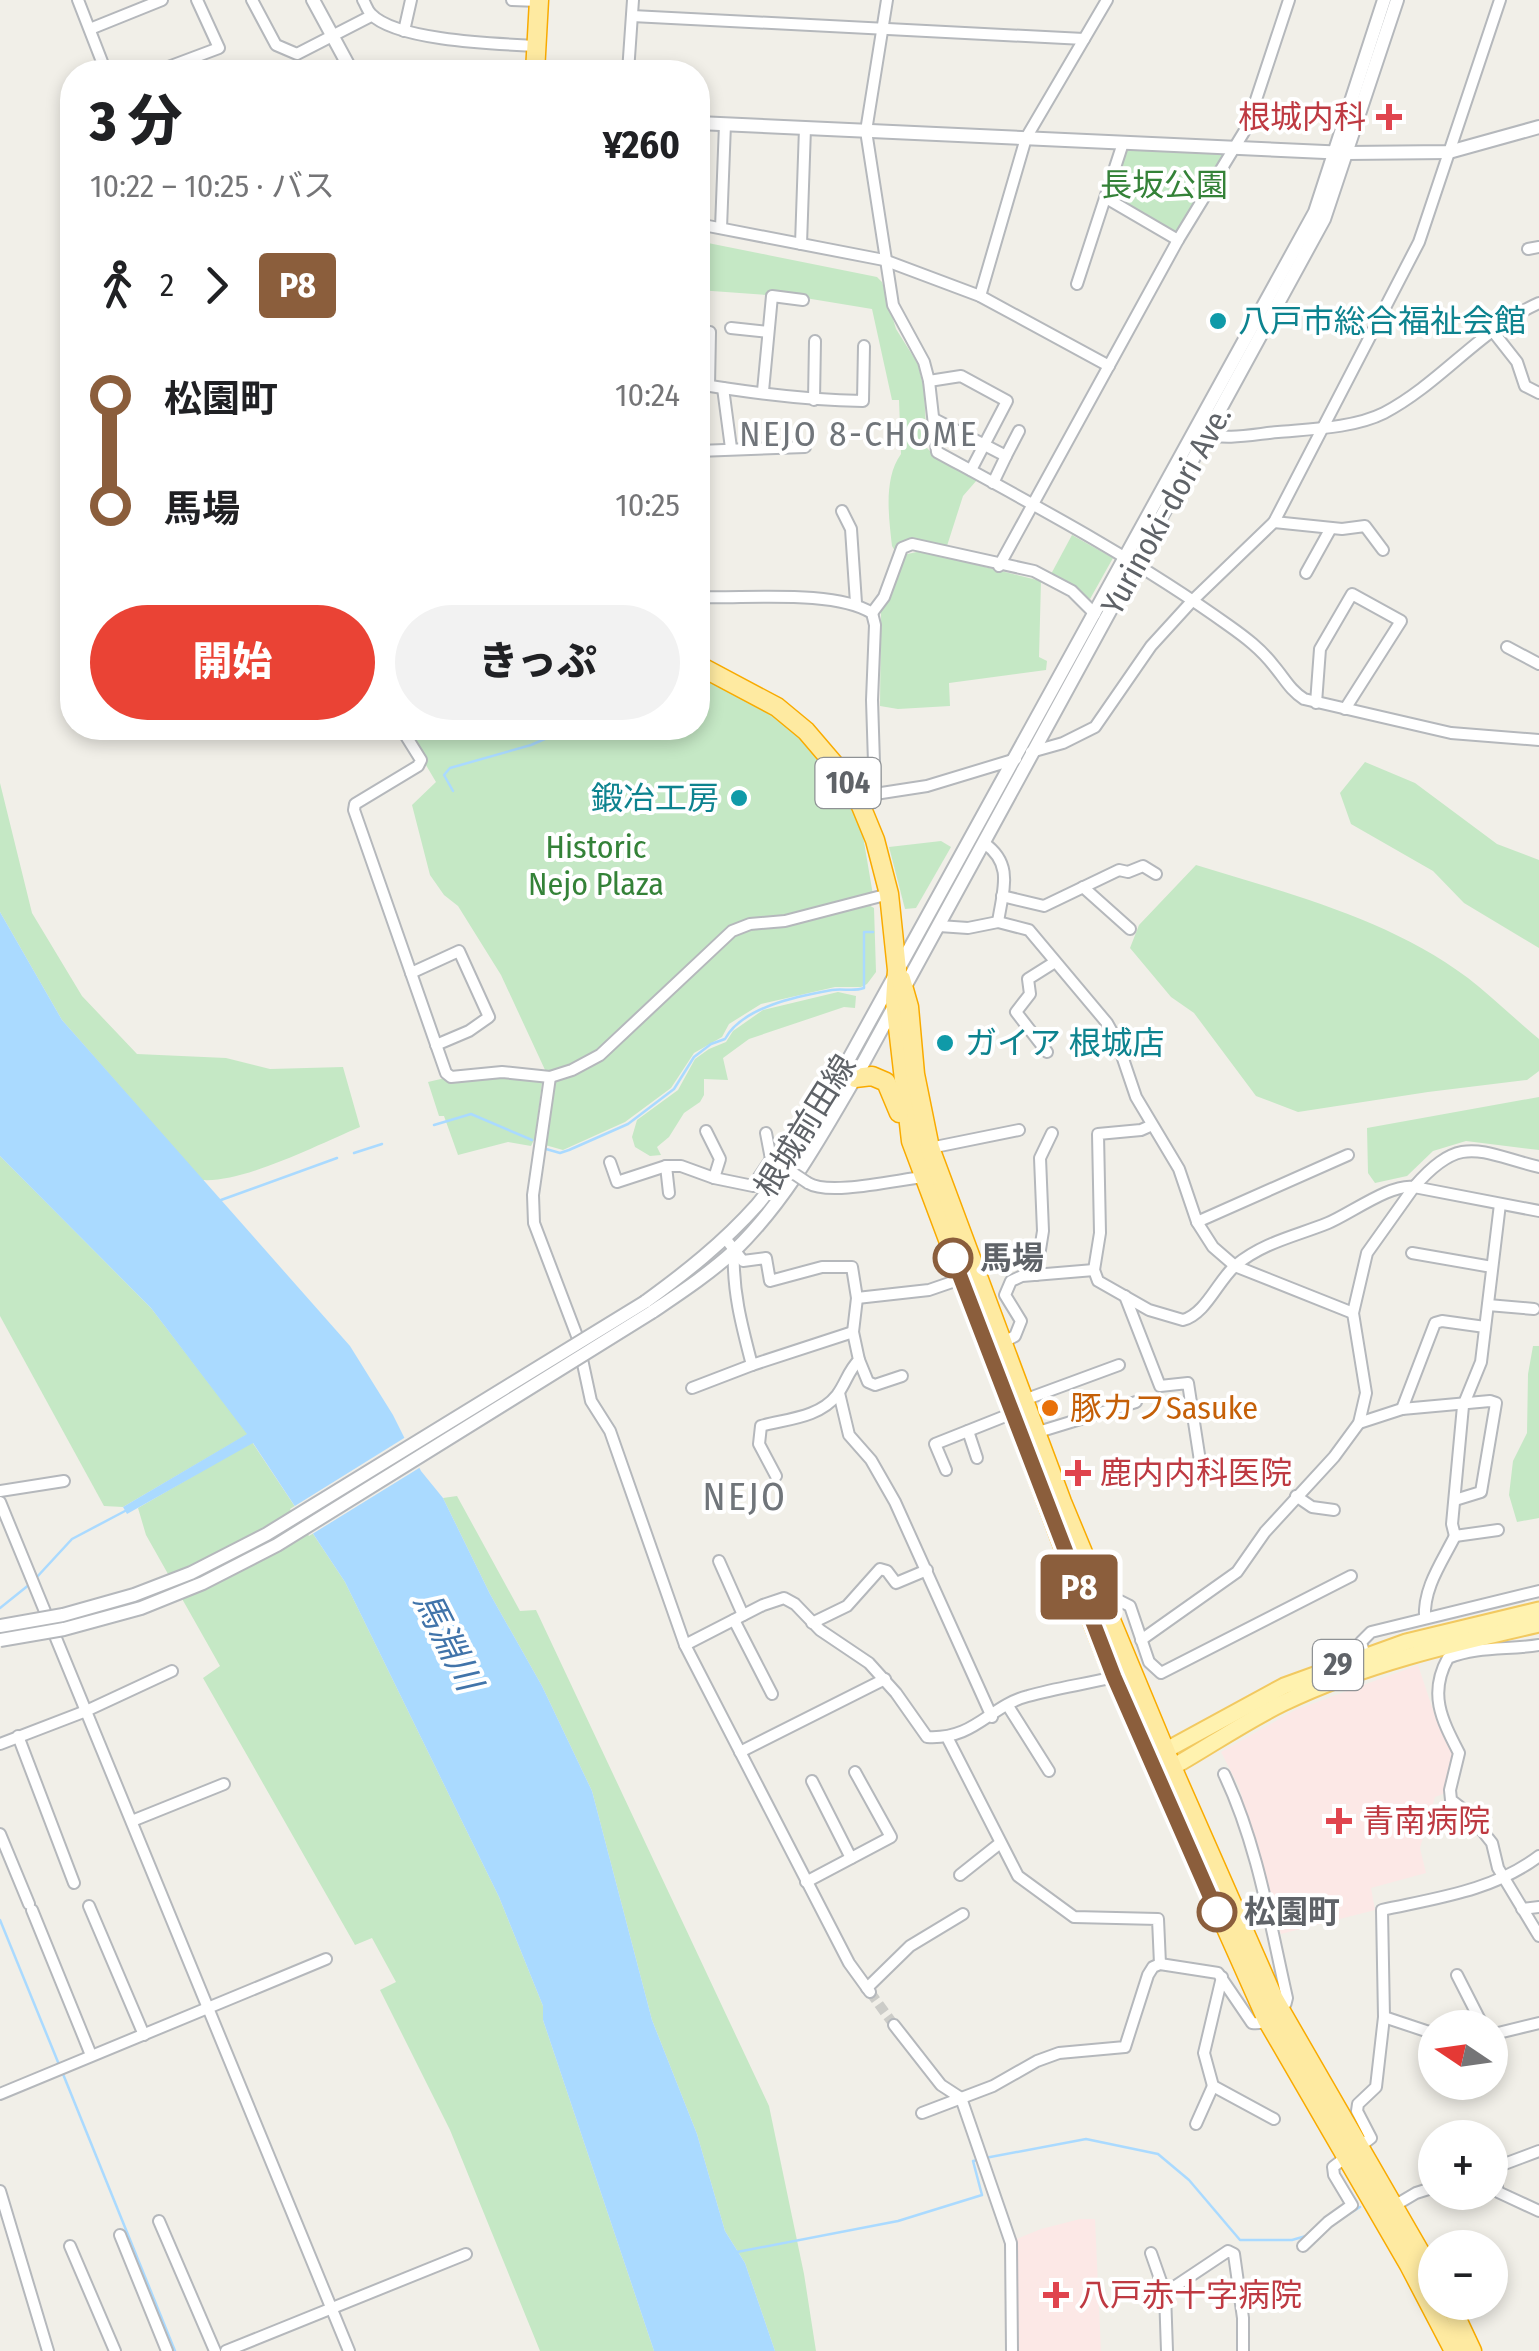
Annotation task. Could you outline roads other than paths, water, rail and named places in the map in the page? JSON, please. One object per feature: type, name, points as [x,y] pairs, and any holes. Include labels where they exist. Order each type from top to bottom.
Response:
[{"type":"highway","points":[[535,60],[539,1]]},
{"type":"highway","name":"104","points":[[710,672],[777,708],[806,731],[868,800],[889,894],[911,1142],[961,1279],[995,1346]]},
{"type":"highway","name":"104","points":[[898,986],[908,1007],[915,1074],[930,1148],[995,1346],[1097,1609],[1274,2016],[1352,2154],[1454,2351]]},
{"type":"highway","points":[[855,1078],[872,1076],[886,1082],[911,1142]]},
{"type":"highway","name":"104","points":[[1018,1406],[1035,1433],[1097,1609],[1114,1677],[1161,1763]]},
{"type":"highway","name":"104","points":[[1352,2154],[1394,2206],[1418,2248]]},
{"type":"highway","points":[[1457,2320],[1472,2351]]},
{"type":"main road","name":"29","points":[[1367,1662],[1443,1632],[1539,1610]]},
{"type":"main road","name":"29","points":[[1161,1763],[1284,1686],[1367,1662],[1539,1624]]},
{"type":"street","points":[[78,0],[101,60]]},
{"type":"street","points":[[90,30],[162,0]]},
{"type":"street","points":[[186,60],[218,48],[197,0]]},
{"type":"street","points":[[252,0],[276,45],[297,54],[372,16]]},
{"type":"street","points":[[313,0],[345,60]]},
{"type":"street","points":[[363,0],[372,16],[404,30],[459,41],[536,46]]},
{"type":"street","points":[[404,30],[411,0]]},
{"type":"street","points":[[512,0],[539,1]]},
{"type":"street","points":[[629,60],[633,0]]},
{"type":"street","points":[[887,0],[866,131],[893,304],[930,381],[937,452],[1132,561],[1193,600],[1248,639],[1276,667],[1286,685],[1316,703],[1451,733],[1539,740]]},
{"type":"street","points":[[980,296],[1026,138],[1107,0]]},
{"type":"street","points":[[1000,566],[1178,240],[1247,127],[1289,0]]},
{"type":"street","name":"Yurinoki-dori Ave.","points":[[898,986],[939,926],[1132,561],[1324,219],[1384,0]]},
{"type":"street","name":"Yurinoki-dori Ave.","points":[[1341,152],[1397,0]]},
{"type":"street","points":[[710,597],[821,598],[856,603],[872,613],[875,625],[868,800],[1063,744],[1094,727],[1112,707],[1151,646],[1274,522],[1419,242],[1500,0]]},
{"type":"street","points":[[632,16],[1084,39]]},
{"type":"street","points":[[710,123],[1341,152],[1449,152],[1539,127]]},
{"type":"street","points":[[722,228],[725,124]]},
{"type":"street","points":[[801,244],[806,128]]},
{"type":"street","points":[[1077,284],[1123,143]]},
{"type":"street","points":[[1106,198],[1178,240]]},
{"type":"street","points":[[710,226],[884,260],[980,296],[1109,366]]},
{"type":"street","points":[[763,391],[772,296],[803,300]]},
{"type":"street","points":[[1202,433],[1322,428],[1380,415],[1415,394],[1491,329],[1539,302]]},
{"type":"street","points":[[732,328],[768,332]]},
{"type":"street","points":[[1491,329],[1517,362],[1526,386],[1539,393]]},
{"type":"street","points":[[814,400],[815,341]]},
{"type":"street","points":[[710,386],[814,400],[862,401],[864,346]]},
{"type":"street","points":[[930,381],[961,376],[1007,401],[971,470]]},
{"type":"street","points":[[723,388],[731,448]]},
{"type":"street","points":[[934,419],[1006,456]]},
{"type":"street","points":[[992,483],[1019,431]]},
{"type":"street","points":[[710,450],[805,447]]},
{"type":"street","points":[[842,511],[852,529],[856,603]]},
{"type":"street","points":[[1274,522],[1331,528],[1365,526],[1383,550]]},
{"type":"street","points":[[1306,573],[1331,528]]},
{"type":"street","points":[[872,613],[884,597],[902,548],[912,544],[1034,572],[1086,601],[1095,614]]},
{"type":"street","name":"Yurinoki-dori Ave.","points":[[898,986],[1095,614],[1132,561]]},
{"type":"street","points":[[1316,703],[1320,649],[1352,594],[1401,621],[1345,709]]},
{"type":"street","points":[[1507,646],[1539,664]]},
{"type":"street","points":[[408,740],[421,760],[418,766],[355,804],[354,810],[450,1077],[502,1072],[550,1077],[600,1055],[732,931],[889,894]]},
{"type":"street","points":[[984,843],[1000,854],[1004,867],[998,922]]},
{"type":"street","points":[[1002,896],[1044,906],[1119,870],[1128,872],[1143,866],[1156,874]]},
{"type":"street","points":[[1083,887],[1130,928]]},
{"type":"street","points":[[939,926],[968,928],[998,922],[1029,930],[1117,1040],[1136,1098],[1179,1169],[1197,1222],[1213,1248],[1234,1266],[1353,1313]]},
{"type":"street","points":[[410,972],[459,951],[488,1017],[469,1031],[436,1045]]},
{"type":"street","points":[[1046,1052],[1016,1012],[1030,994],[1028,979],[1056,962]]},
{"type":"street","name":"根城前田線","points":[[648,1307],[734,1250],[783,1192],[855,1078],[898,986]]},
{"type":"street","name":"根城前田線","points":[[648,1307],[759,1203],[807,1135],[898,986]]},
{"type":"street","points":[[550,1077],[533,1195],[534,1222],[577,1336],[591,1401],[610,1431],[684,1645],[848,1963],[869,1990],[910,1946],[963,1914]]},
{"type":"street","points":[[1150,1126],[1098,1134],[1100,1233],[1094,1270],[1098,1281],[1149,1310],[1189,1318],[1234,1266],[1269,1244],[1328,1223],[1406,1186],[1539,1210]]},
{"type":"street","points":[[930,1148],[1019,1130]]},
{"type":"street","points":[[706,1131],[720,1159],[714,1178]]},
{"type":"street","points":[[766,1133],[773,1160],[814,1187],[922,1177]]},
{"type":"street","points":[[1036,1274],[1043,1231],[1040,1158],[1052,1133]]},
{"type":"street","points":[[1141,1640],[1237,1572],[1359,1423],[1366,1393],[1353,1313],[1367,1253],[1414,1187],[1447,1156],[1467,1150],[1492,1152],[1539,1168]]},
{"type":"street","points":[[1197,1222],[1348,1155]]},
{"type":"street","points":[[610,1162],[617,1182],[666,1166],[681,1166],[752,1186],[773,1160]]},
{"type":"street","points":[[666,1166],[668,1193]]},
{"type":"street","points":[[1425,1618],[1424,1605],[1433,1579],[1455,1536],[1452,1524],[1463,1406],[1481,1362],[1500,1204]]},
{"type":"street","points":[[725,1238],[744,1260],[766,1258],[770,1281],[822,1267],[852,1267],[858,1298],[854,1332],[868,1382],[875,1385],[902,1376]]},
{"type":"street","points":[[734,1250],[738,1311],[752,1366]]},
{"type":"street","points":[[1412,1253],[1492,1267]]},
{"type":"street","points":[[995,1346],[1014,1336],[1020,1321],[1006,1295],[1011,1281],[1036,1274],[1094,1270]]},
{"type":"street","points":[[858,1298],[930,1290],[961,1279]]},
{"type":"street","points":[[1124,1296],[1160,1386],[1188,1383],[1200,1462]]},
{"type":"street","points":[[1488,1305],[1534,1309]]},
{"type":"street","points":[[0,1626],[63,1615],[116,1600],[206,1565],[267,1534],[648,1307]]},
{"type":"street","points":[[0,1640],[140,1608],[204,1583],[277,1546],[648,1307]]},
{"type":"street","points":[[1402,1410],[1435,1324],[1442,1321],[1486,1328]]},
{"type":"street","points":[[692,1388],[854,1332]]},
{"type":"street","points":[[776,1476],[759,1444],[760,1426],[818,1411],[839,1393],[848,1370],[859,1360]]},
{"type":"street","points":[[946,1470],[935,1444],[1119,1365]]},
{"type":"street","points":[[839,1393],[849,1435],[879,1474],[927,1570],[992,1717]]},
{"type":"street","points":[[1359,1423],[1402,1410],[1490,1401],[1496,1404],[1482,1492],[1455,1500]]},
{"type":"street","points":[[1035,1433],[1136,1402]]},
{"type":"street","points":[[968,1431],[977,1458]]},
{"type":"street","points":[[0,1491],[64,1482]]},
{"type":"street","points":[[1296,1496],[1312,1506],[1334,1510]]},
{"type":"street","points":[[0,1502],[348,2351]]},
{"type":"street","points":[[1455,1536],[1498,1530]]},
{"type":"street","points":[[718,1560],[738,1618],[772,1694]]},
{"type":"street","points":[[812,1623],[848,1606],[880,1570],[887,1570],[896,1583],[927,1570]]},
{"type":"street","points":[[1097,1609],[1120,1602],[1130,1606],[1149,1662],[1160,1673],[1351,1576]]},
{"type":"street","points":[[1367,1662],[1361,1642],[1371,1632],[1539,1591]]},
{"type":"street","points":[[684,1645],[784,1598],[869,1663],[927,1737],[948,1737],[1027,1696],[1114,1677]]},
{"type":"street","points":[[1539,1645],[1455,1655],[1444,1666],[1436,1702],[1459,1753],[1451,1800],[1469,1814],[1492,1844],[1498,1868],[1539,1936]]},
{"type":"street","points":[[0,1744],[86,1711],[172,1671]]},
{"type":"street","points":[[740,1752],[885,1679]]},
{"type":"street","points":[[1008,1706],[1049,1771]]},
{"type":"street","points":[[18,1736],[74,1883]]},
{"type":"street","points":[[948,1737],[1018,1876],[1074,1917],[1158,1919],[1160,1964]]},
{"type":"street","points":[[806,1882],[891,1837],[856,1772]]},
{"type":"street","points":[[922,2114],[993,2086],[1059,2053],[1125,2047],[1148,1975],[1160,1964],[1218,1973],[1252,2024],[1274,2016],[1287,1998],[1264,1896],[1224,1774]]},
{"type":"street","points":[[812,1781],[851,1858]]},
{"type":"street","points":[[132,1821],[224,1784]]},
{"type":"street","points":[[0,1834],[90,2055]]},
{"type":"street","points":[[960,1875],[999,1844]]},
{"type":"street","points":[[1303,2246],[1352,2205],[1333,2172],[1335,2164],[1371,2138],[1358,2104],[1376,2087],[1384,2017],[1382,1910],[1475,1890],[1506,1877],[1539,1856]]},
{"type":"street","points":[[89,1906],[144,2035]]},
{"type":"street","points":[[1522,1909],[1539,1906]]},
{"type":"street","points":[[0,2094],[326,1960]]},
{"type":"street","points":[[1458,1975],[1475,2010]]},
{"type":"street","points":[[1196,2124],[1213,2086],[1204,2053],[1222,1977]]},
{"type":"street","points":[[1384,2017],[1418,2028]]},
{"type":"street","points":[[1508,2031],[1539,2023]]},
{"type":"street","points":[[894,2025],[941,2085],[961,2098],[1010,2243],[1012,2351]]},
{"type":"street","points":[[1213,2086],[1274,2119]]},
{"type":"street","points":[[1508,2162],[1539,2150]]},
{"type":"street","points":[[0,2191],[48,2351]]},
{"type":"street","points":[[1394,2206],[1418,2192]]},
{"type":"street","points":[[1508,2197],[1538,2211]]},
{"type":"street","points":[[159,2221],[214,2351]]},
{"type":"street","points":[[120,2235],[168,2351]]},
{"type":"street","points":[[70,2246],[115,2351]]},
{"type":"street","points":[[1165,2293],[1228,2250],[1234,2254],[1243,2351]]},
{"type":"street","points":[[226,2351],[466,2254]]},
{"type":"street","points":[[1151,2254],[1165,2293],[1168,2351]]},
{"type":"water","name":"馬淵川","points":[[0,912],[62,1020],[350,1346],[393,1415],[421,1471],[443,1498],[490,1594],[542,1686],[592,1791],[652,2020],[697,2134],[725,2231],[745,2263],[775,2351],[654,2351],[543,2020],[543,2006],[499,1897],[345,1582],[253,1443],[127,1514],[123,1507],[247,1434],[151,1308],[0,1156]]},
{"type":"waterway","points":[[453,791],[444,775],[450,768],[542,740]]},
{"type":"waterway","points":[[546,1149],[560,1153],[628,1124],[674,1089],[694,1057],[725,1039],[733,1028],[757,1011],[803,996],[864,988],[864,932],[873,932]]},
{"type":"waterway","points":[[434,1125],[471,1114],[532,1140]]},
{"type":"waterway","points":[[354,1153],[382,1144]]},
{"type":"waterway","points":[[221,1200],[337,1158]]},
{"type":"waterway","points":[[36,1578],[72,1539],[125,1511]]},
{"type":"waterway","points":[[0,1608],[30,1584]]},
{"type":"waterway","points":[[0,1920],[60,2067]]},
{"type":"waterway","points":[[63,2074],[175,2351]]},
{"type":"waterway","points":[[985,2158],[1086,2139],[1158,2154],[1189,2180],[1240,2240],[1292,2240],[1306,2236]]},
{"type":"waterway","points":[[737,2252],[898,2221],[982,2195],[973,2161],[978,2160]]},
{"type":"waterway","points":[[1344,2217],[1360,2207]]},
{"type":"tunnel","points":[[870,1992],[894,2025]]},
{"type":"place","name":"根城内科","points":[[1389,117]]},
{"type":"place","name":"八戸市総合福祉会館","points":[[1218,321]]},
{"type":"place","name":"鍛冶工房","points":[[739,798]]},
{"type":"place","name":"ガイア 根城店","points":[[945,1043]]},
{"type":"place","name":"馬場","points":[[953,1258]]},
{"type":"place","name":"豚カフSasuke","points":[[1050,1408]]},
{"type":"place","name":"鹿内内科医院","points":[[1078,1473]]},
{"type":"place","name":"青南病院","points":[[1339,1821]]},
{"type":"place","name":"松園町","points":[[1217,1912]]},
{"type":"place","name":"八戸赤十字病院","points":[[1056,2295]]},
{"type":"district","name":"NEJO 8-CHOME","points":[[859,434]]},
{"type":"district","name":"NEJO","points":[[745,1497]]},
{"type":"park label","name":"長坂公園","points":[[1164,185]]},
{"type":"park label","name":"Historic Nejo Plaza","points":[[596,866]]}]
